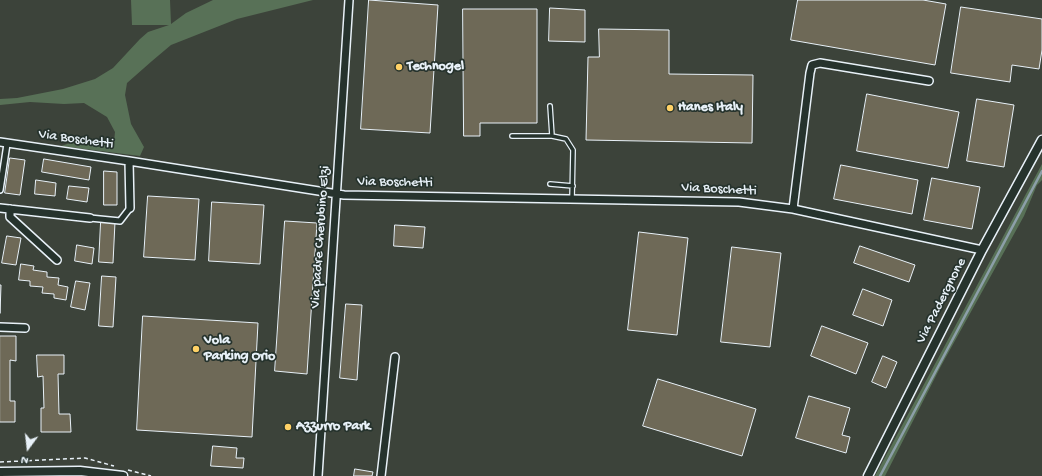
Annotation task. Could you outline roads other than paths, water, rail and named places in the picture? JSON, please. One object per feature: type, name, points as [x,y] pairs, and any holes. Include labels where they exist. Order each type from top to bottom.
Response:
[{"type":"street","name":"Via padre Cherubino Elzi","points":[[318,476],[349,0]]},
{"type":"street","points":[[794,209],[812,65],[820,63],[929,81]]},
{"type":"street","name":"Via Padergnone","points":[[868,476],[982,250],[1042,140]]},
{"type":"street","name":"Via Boschetti","points":[[4,143],[130,161],[336,194],[739,202],[794,209],[982,250]]},
{"type":"street","points":[[0,190],[4,143]]},
{"type":"street","points":[[0,208],[120,221],[130,208],[130,161]]},
{"type":"street","points":[[10,209],[10,217],[57,260]]},
{"type":"street","points":[[0,327],[25,328]]},
{"type":"street","points":[[381,476],[395,357]]},
{"type":"street","points":[[0,472],[21,474],[80,471],[123,476]]},
{"type":"lane","points":[[550,106],[552,136]]},
{"type":"lane","points":[[512,136],[552,136],[566,139],[573,150],[572,199]]},
{"type":"lane","points":[[550,184],[573,186]]},
{"type":"waterway","points":[[880,476],[1042,171]]},
{"type":"place","name":"Technogel","points":[[399,67]]},
{"type":"place","name":"Hanes Italy","points":[[670,108]]},
{"type":"place","name":"Vola Parking Orio","points":[[196,349]]},
{"type":"place","name":"Azzurro Park","points":[[288,427]]}]
